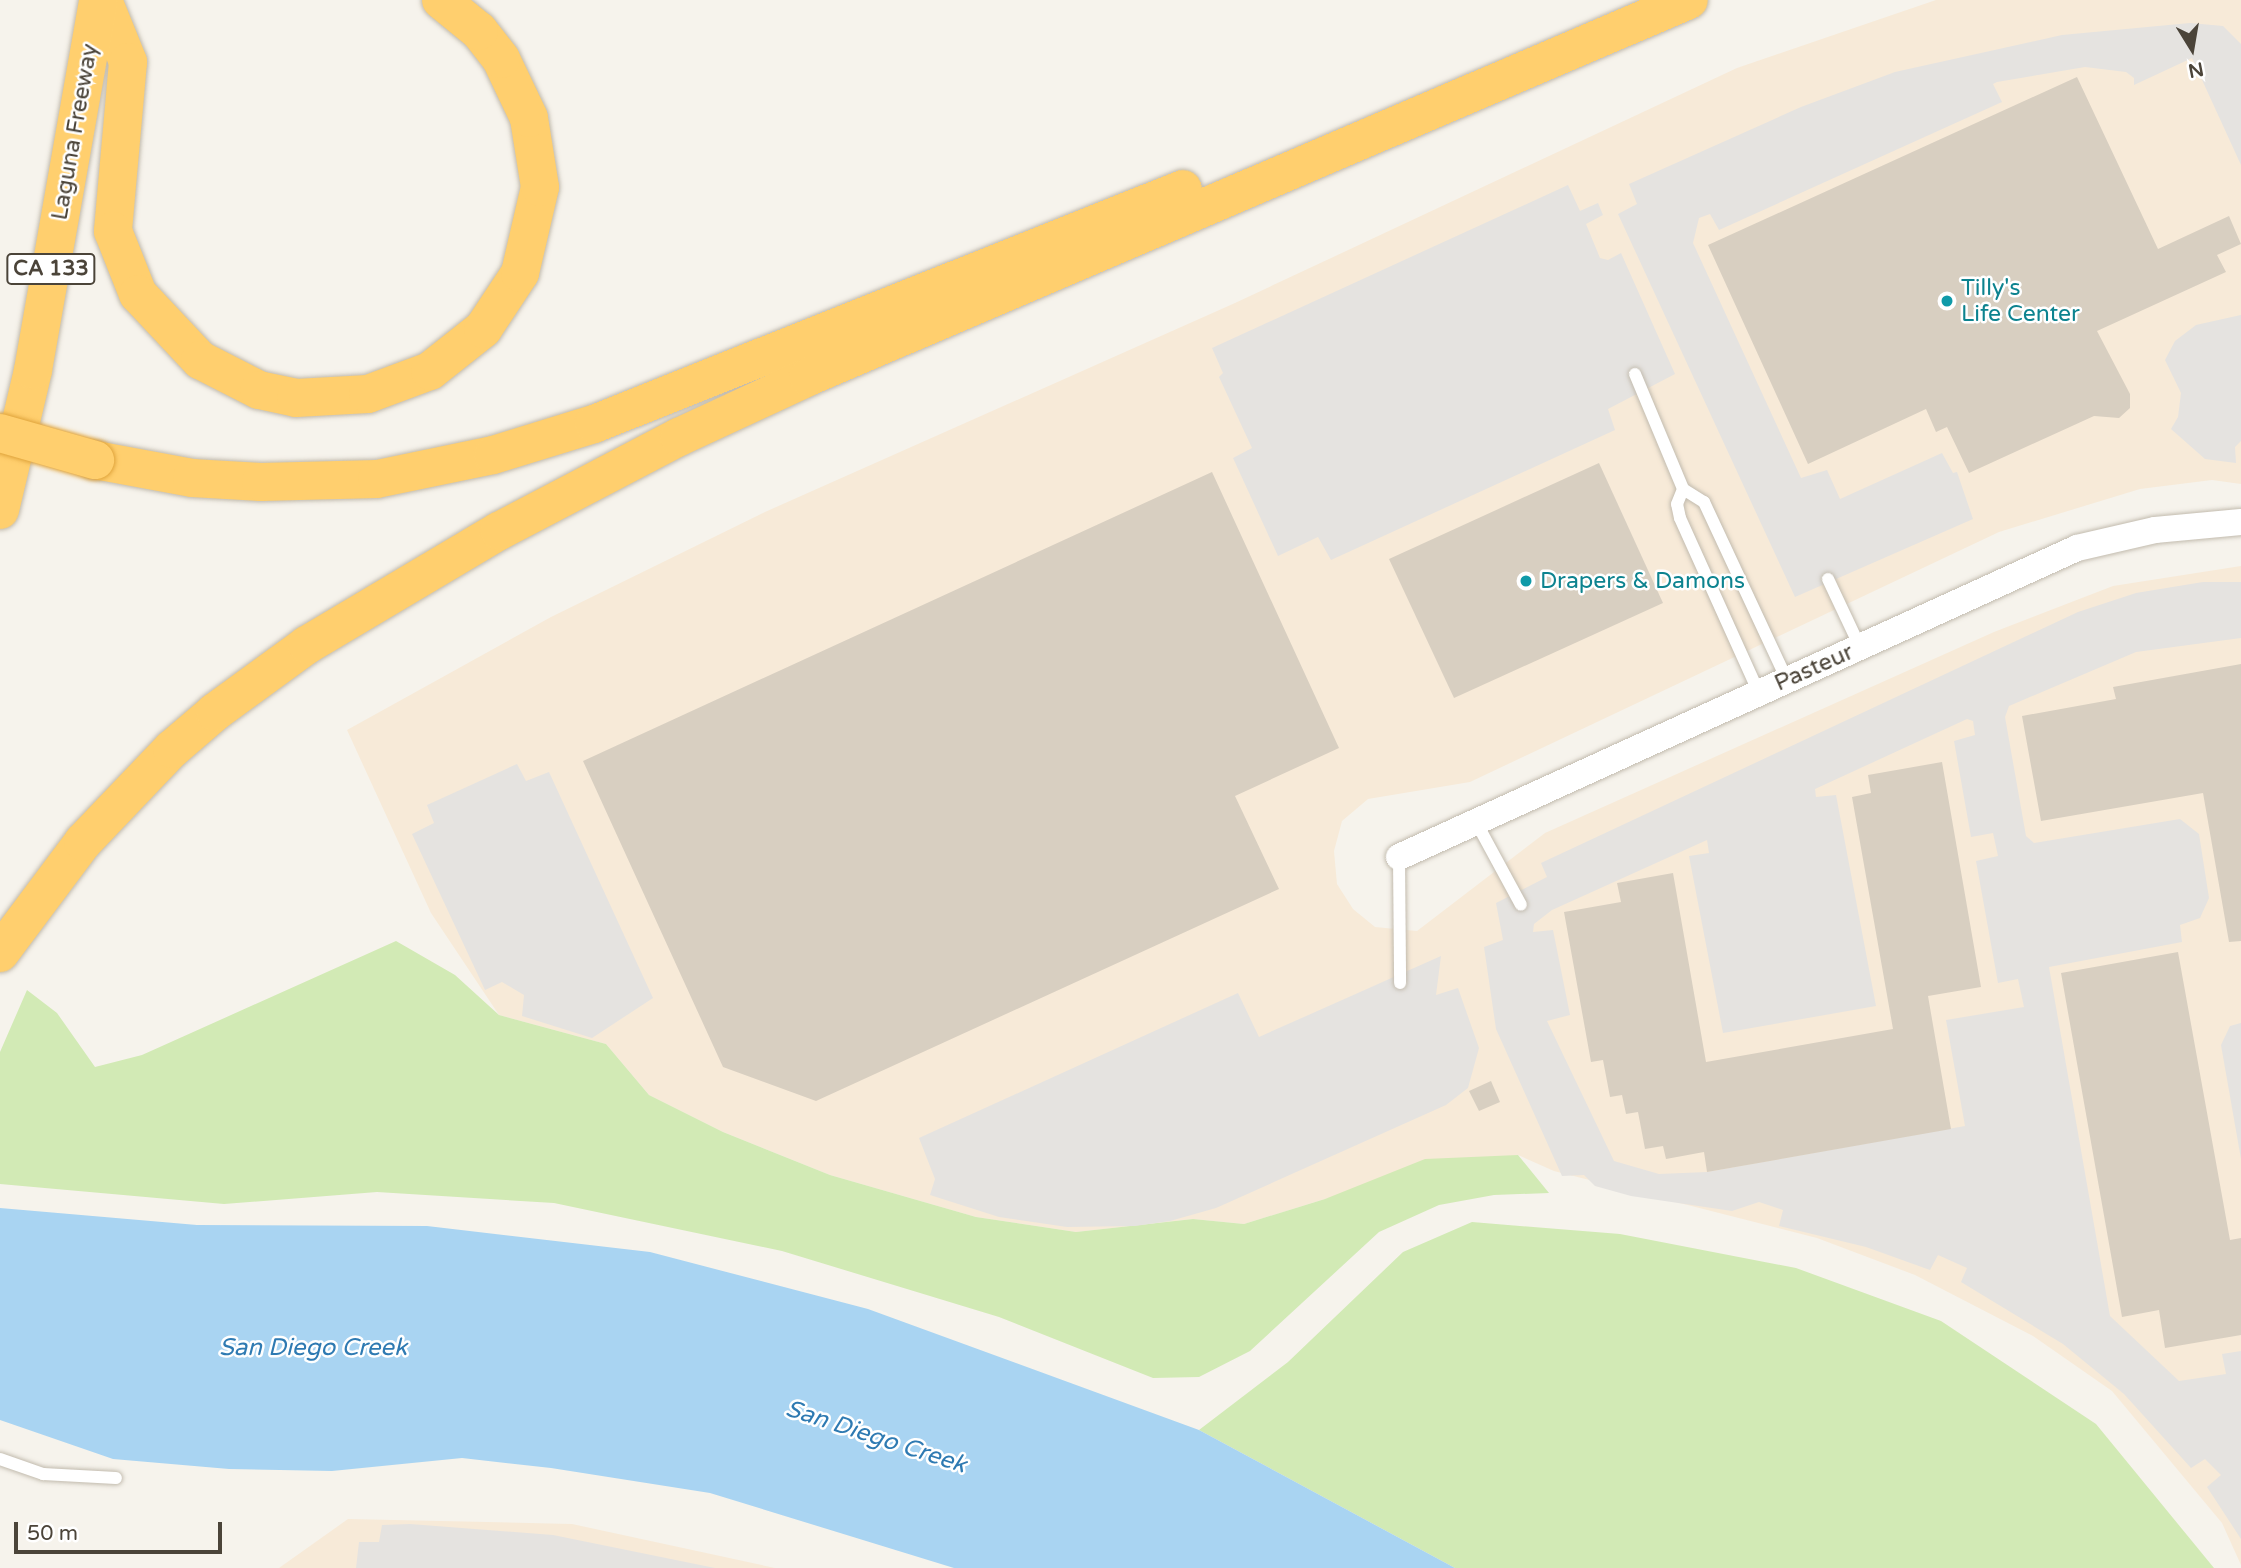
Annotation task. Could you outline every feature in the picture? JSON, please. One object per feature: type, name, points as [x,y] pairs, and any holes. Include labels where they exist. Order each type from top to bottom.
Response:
[{"type":"highway","points":[[102,14],[128,62],[113,231],[138,294],[177,340],[230,379],[296,398],[335,397],[400,384],[458,352],[503,304],[529,246],[540,187],[529,118],[501,59],[479,31],[441,0]]},
{"type":"highway","points":[[0,433],[95,460],[222,480],[339,481],[439,468],[556,438],[855,316],[1671,0]]},
{"type":"highway","points":[[0,953],[83,842],[172,749],[215,712],[307,645],[499,531],[679,437],[808,377],[1689,0]]},
{"type":"highway","name":"Laguna Freeway","points":[[0,510],[33,370],[102,14]]},
{"type":"street","name":"Pasteur","points":[[1399,857],[2077,548],[2155,530],[2241,522]]},
{"type":"lane","points":[[1635,374],[1683,489],[1704,502],[1787,680]]},
{"type":"lane","points":[[1683,489],[1677,504],[1680,518],[1759,693]]},
{"type":"lane","points":[[1828,579],[1860,647]]},
{"type":"lane","points":[[1476,822],[1521,905]]},
{"type":"lane","points":[[1399,857],[1400,983]]},
{"type":"lane","points":[[0,1459],[43,1474],[116,1478]]},
{"type":"shaded area","points":[[1936,0],[2241,0],[2241,484],[2212,480],[2140,489],[1999,532],[1470,782],[1368,799],[1342,821],[1334,851],[1337,884],[1353,909],[1375,927],[1417,931],[1545,833],[1994,632],[2113,586],[2241,566],[2241,1565],[2222,1523],[2112,1391],[2033,1336],[1915,1275],[1817,1238],[1554,1171],[1518,1155],[1325,1199],[1244,1224],[1193,1219],[1076,1232],[976,1217],[830,1175],[723,1132],[649,1095],[606,1044],[499,1015],[431,913],[347,730],[551,617],[765,512],[1235,303],[1737,68]]},
{"type":"shaded area","points":[[2190,23],[2223,26],[2241,44],[2241,165],[2192,58],[2134,85],[2134,78],[2126,72],[2085,67],[1997,82],[1993,84],[2002,102],[1719,230],[1710,214],[1699,218],[1693,243],[1801,478],[1827,470],[1840,499],[1942,453],[1953,473],[1957,472],[1973,519],[1795,597],[1618,214],[1637,204],[1629,184],[1801,107],[1895,72],[2062,35]]},
{"type":"shaded area","points":[[1568,185],[1580,211],[1598,203],[1603,215],[1586,224],[1600,258],[1608,260],[1621,253],[1675,374],[1608,409],[1615,430],[1331,560],[1318,537],[1278,556],[1233,458],[1252,448],[1219,377],[1223,373],[1212,348]]},
{"type":"shaded area","points":[[2241,315],[2241,441],[2235,447],[2236,463],[2205,459],[2171,429],[2178,417],[2181,393],[2165,360],[2175,341],[2196,325]]},
{"type":"shaded area","points":[[2203,582],[2241,582],[2241,638],[2136,652],[2009,706],[2005,717],[2026,836],[2034,843],[2180,819],[2199,834],[2209,898],[2200,918],[2180,925],[2182,942],[2049,967],[2110,1316],[2179,1381],[2226,1374],[2222,1354],[2241,1351],[2241,1539],[2207,1487],[2221,1475],[2205,1459],[2191,1468],[2124,1394],[2063,1344],[1961,1282],[1967,1268],[1938,1255],[1930,1270],[1866,1247],[1779,1226],[1783,1210],[1759,1202],[1732,1211],[1631,1196],[1595,1186],[1584,1175],[1562,1176],[1496,1029],[1484,947],[1503,940],[1496,903],[1547,877],[1541,863],[2078,612],[2136,593]],"holes":[[[1967,719],[1973,721],[1975,735],[1954,741],[1971,837],[1993,833],[1998,856],[1976,861],[1998,983],[2018,979],[2024,1007],[1946,1020],[1965,1126],[1707,1172],[1659,1174],[1614,1161],[1547,1021],[1570,1015],[1553,930],[1533,932],[1534,924],[1552,910],[1707,840],[1709,853],[1689,856],[1723,1033],[1876,1006],[1836,795],[1816,797],[1815,789]]]},
{"type":"shaded area","points":[[517,764],[526,781],[549,772],[653,998],[592,1038],[522,1016],[524,995],[502,982],[485,990],[412,834],[434,823],[427,805]]},
{"type":"shaded area","points":[[1441,956],[1436,995],[1458,988],[1479,1048],[1468,1088],[1446,1105],[1216,1208],[1170,1221],[1135,1226],[1067,1227],[999,1217],[930,1195],[935,1179],[919,1138],[1238,993],[1259,1037]]},
{"type":"shaded area","points":[[2241,1023],[2241,1159],[2221,1045],[2230,1026]]},
{"type":"shaded area","points":[[348,1519],[572,1524],[775,1568],[279,1568]]},
{"type":"shaded area","points":[[410,1524],[553,1535],[715,1568],[356,1568],[359,1542],[379,1542],[382,1525]]},
{"type":"green space","points":[[396,941],[455,975],[499,1015],[606,1044],[649,1095],[723,1132],[830,1175],[976,1217],[1076,1232],[1193,1219],[1244,1224],[1325,1199],[1425,1159],[1518,1155],[1549,1193],[1494,1195],[1439,1205],[1379,1232],[1250,1351],[1199,1377],[1153,1378],[999,1317],[782,1251],[554,1203],[377,1192],[224,1204],[0,1184],[0,1052],[27,990],[57,1013],[95,1067],[142,1055]]},
{"type":"green space","points":[[1472,1222],[1620,1234],[1796,1268],[1941,1321],[2096,1424],[2214,1568],[1455,1568],[1199,1430],[1288,1362],[1403,1252]]},
{"type":"water","name":"San Diego Creek","points":[[0,1208],[197,1225],[427,1226],[650,1252],[868,1309],[1199,1430],[1455,1568],[954,1568],[710,1493],[551,1468],[462,1458],[332,1471],[229,1469],[113,1459],[0,1420]]},
{"type":"building","name":"Tilly's Life Center","points":[[2077,77],[2158,249],[2229,216],[2241,244],[2217,255],[2226,272],[2097,331],[2130,394],[2130,408],[2119,418],[2094,416],[1969,473],[1947,427],[1936,432],[1926,409],[1808,464],[1708,245]]},
{"type":"building","name":"Drapers & Damons","points":[[1599,463],[1663,603],[1454,698],[1389,559]]},
{"type":"building","points":[[1212,472],[1339,748],[1235,796],[1279,889],[816,1101],[723,1067],[583,761]]},
{"type":"building","points":[[2241,664],[2241,941],[2229,942],[2203,793],[2041,821],[2022,716],[2116,699],[2113,687]]},
{"type":"building","points":[[1942,762],[1981,987],[1928,996],[1951,1129],[1707,1172],[1704,1152],[1666,1159],[1663,1146],[1645,1149],[1638,1112],[1626,1114],[1622,1095],[1610,1097],[1603,1060],[1591,1062],[1564,912],[1621,902],[1617,883],[1673,873],[1706,1062],[1893,1029],[1852,797],[1871,793],[1868,775]]},
{"type":"building","points":[[2178,952],[2230,1240],[2241,1238],[2241,1335],[2165,1348],[2159,1310],[2122,1317],[2061,973]]},
{"type":"building","points":[[1491,1081],[1500,1102],[1479,1111],[1469,1091]]},
{"type":"place","name":"Tilly's Life Center","points":[[1947,301]]},
{"type":"place","name":"Drapers & Damons","points":[[1526,581]]}]
